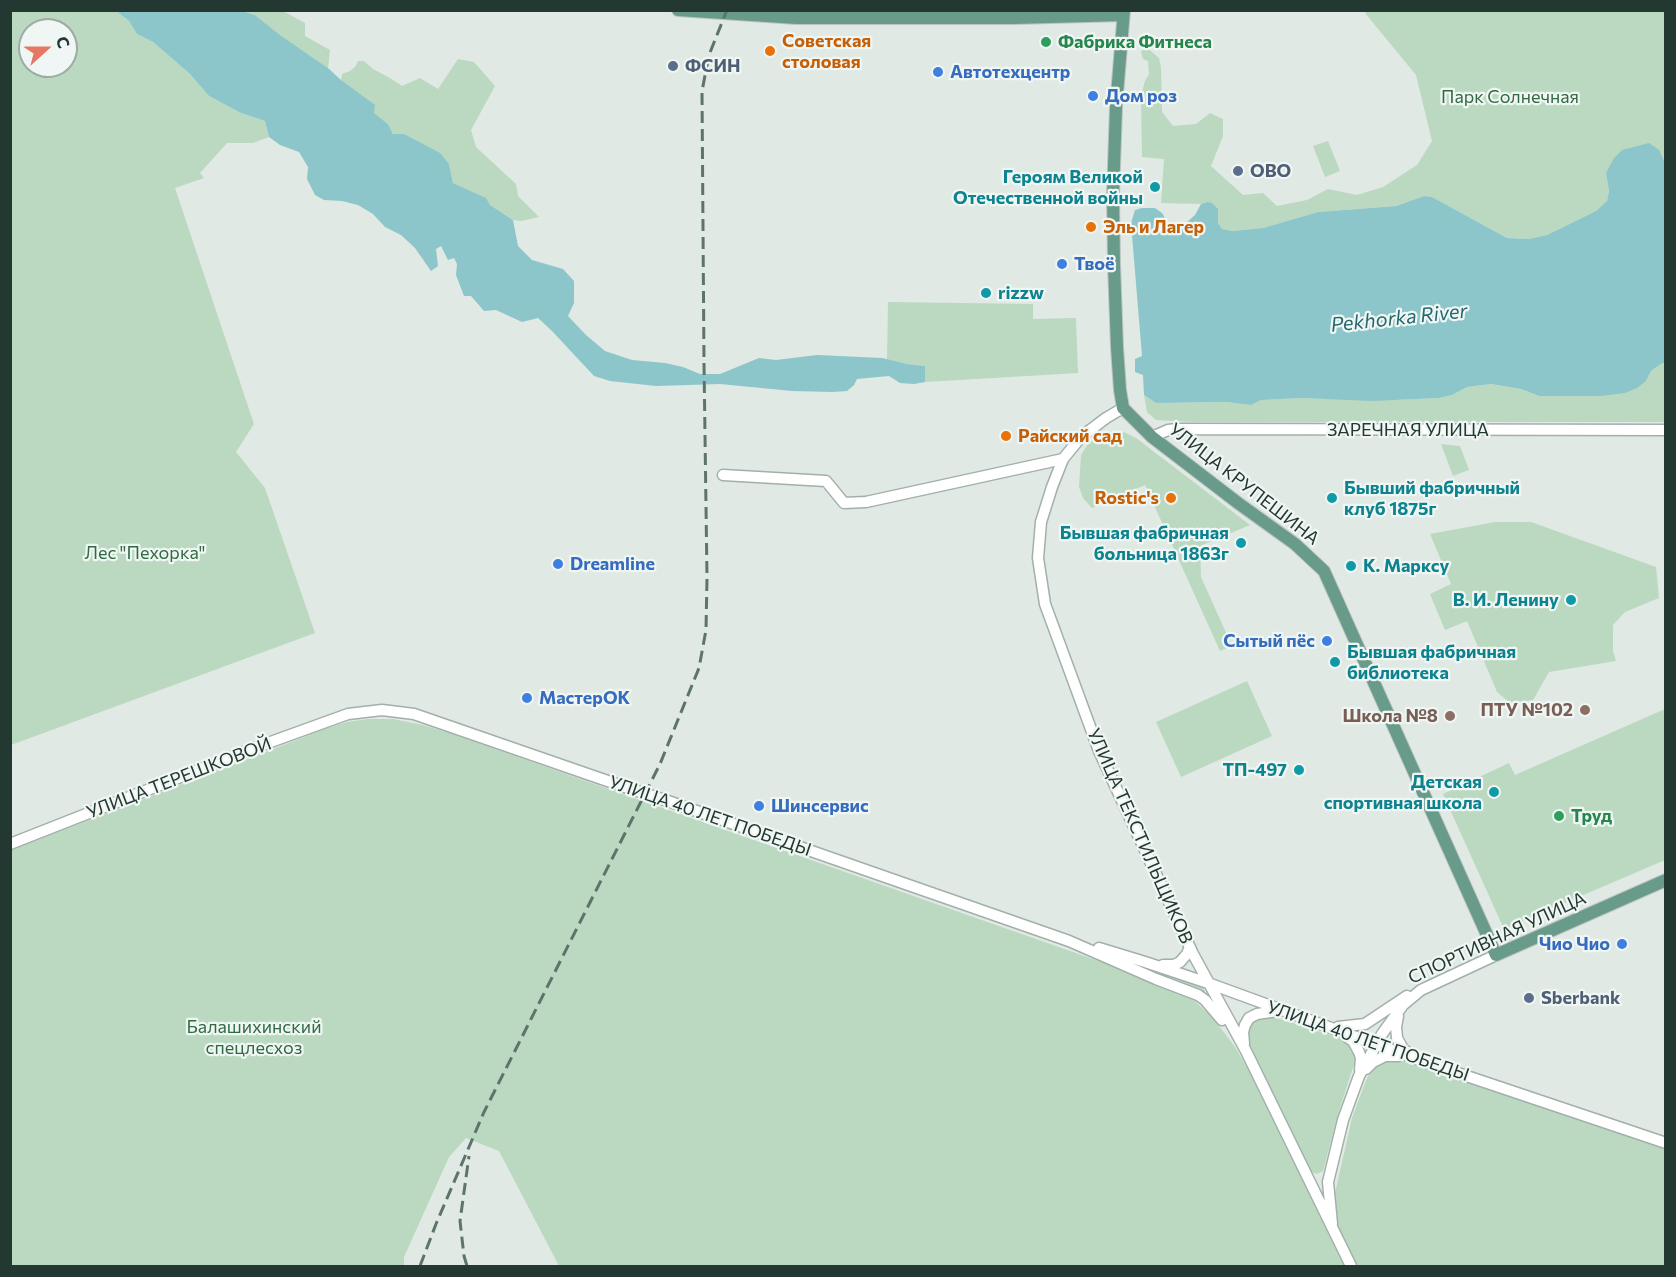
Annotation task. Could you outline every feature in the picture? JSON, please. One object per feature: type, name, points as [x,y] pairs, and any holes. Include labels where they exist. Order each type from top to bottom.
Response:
[{"type":"main road","points":[[678,10],[796,18],[1014,18],[1123,13],[1116,107],[1113,195],[1117,347],[1123,408]]},
{"type":"main road","name":"УЛИЦА КРУПЕШИНА","points":[[1123,408],[1152,437],[1295,544],[1324,571],[1496,955]]},
{"type":"main road","name":"СПОРТИВНАЯ УЛИЦА","points":[[1496,955],[1665,880]]},
{"type":"street","name":"УЛИЦА ТЕКСТИЛЬЩИКОВ","points":[[1123,408],[1081,437],[1063,459],[1041,522],[1038,558],[1045,604],[1099,751],[1190,947],[1246,1051],[1351,1266]]},
{"type":"street","name":"ЗАРЕЧНАЯ УЛИЦА","points":[[1152,437],[1168,430],[1192,429],[1665,430]]},
{"type":"street","points":[[723,475],[826,481],[844,503],[855,503],[1063,459]]},
{"type":"street","name":"УЛИЦА 40 ЛЕТ ПОБЕДЫ","points":[[348,714],[382,710],[414,714],[1069,941],[1145,962],[1208,983],[1419,1060],[1665,1143]]},
{"type":"street","name":"УЛИЦА ТЕРЕШКОВОЙ","points":[[10,844],[254,748],[348,714]]},
{"type":"street","name":"УЛИЦА 40 ЛЕТ ПОБЕДЫ","points":[[1069,941],[1156,979],[1198,994],[1212,1007],[1246,1051]]},
{"type":"street","points":[[1145,962],[1174,965],[1184,959],[1190,947]]},
{"type":"street","name":"СПОРТИВНАЯ УЛИЦА","points":[[1332,1231],[1328,1182],[1343,1120],[1359,1076],[1376,1044],[1403,1005],[1421,990],[1496,955]]},
{"type":"street","points":[[1326,1026],[1344,1027],[1365,1024],[1399,1000],[1421,990]]},
{"type":"street","points":[[1403,1005],[1396,1022],[1397,1038],[1403,1049],[1419,1060]]},
{"type":"street","points":[[1246,1051],[1243,1032],[1249,1018],[1264,1012],[1286,1012]]},
{"type":"street","points":[[1326,1026],[1349,1037],[1357,1046],[1361,1058],[1359,1076]]},
{"type":"street","points":[[1359,1076],[1373,1062],[1385,1056],[1419,1060]]},
{"type":"street","points":[[1307,1178],[1316,1187],[1328,1182]]},
{"type":"green space","name":"Лес \"Пехорка\"","points":[[11,11],[116,11],[129,21],[137,34],[153,42],[190,74],[209,96],[241,113],[265,121],[269,137],[253,143],[227,143],[200,173],[204,178],[175,188],[254,424],[236,452],[265,488],[315,633],[11,745]]},
{"type":"green space","points":[[238,11],[283,11],[305,23],[305,36],[330,50],[328,68],[255,15]]},
{"type":"green space","name":"Парк Солнечная","points":[[1367,11],[1665,11],[1665,170],[1664,161],[1606,173],[1609,191],[1607,201],[1596,211],[1547,235],[1529,239],[1507,238],[1432,197],[1424,196],[1396,206],[1318,212],[1263,228],[1231,231],[1222,229],[1218,223],[1218,210],[1207,202],[1201,204],[1161,203],[1164,159],[1142,157],[1141,96],[1149,74],[1148,61],[1143,59],[1141,52],[1146,47],[1159,58],[1162,112],[1173,126],[1196,124],[1210,113],[1223,119],[1223,136],[1211,166],[1243,195],[1263,193],[1277,206],[1307,200],[1328,189],[1357,195],[1383,187],[1417,165],[1432,141],[1416,75],[1365,13]]},
{"type":"green space","points":[[458,59],[474,62],[495,86],[471,130],[476,147],[516,184],[518,196],[539,217],[521,221],[513,220],[490,205],[485,198],[453,183],[449,164],[393,134],[388,124],[341,80],[342,74],[355,67],[358,61],[364,61],[402,86],[420,78],[438,89]]},
{"type":"green space","points":[[1328,141],[1340,171],[1325,177],[1313,146]]},
{"type":"green space","points":[[888,302],[1033,304],[1033,319],[1076,318],[1078,373],[925,382],[925,366],[887,360]]},
{"type":"green space","points":[[1665,362],[1665,422],[1195,422],[1156,420],[1147,412],[1144,395],[1156,403],[1226,402],[1251,405],[1261,400],[1302,398],[1393,400],[1439,398],[1452,395],[1467,387],[1491,384],[1521,389],[1539,396],[1646,381],[1651,371]]},
{"type":"green space","points":[[1114,431],[1124,432],[1136,438],[1250,525],[1200,546],[1201,577],[1232,646],[1220,651],[1145,485],[1092,508],[1083,498],[1079,487],[1081,455],[1088,444],[1102,434]]},
{"type":"green space","points":[[1441,444],[1460,446],[1469,470],[1453,476]]},
{"type":"green space","points":[[1495,522],[1531,522],[1656,567],[1659,598],[1625,612],[1613,625],[1613,651],[1616,661],[1549,672],[1533,700],[1510,703],[1497,692],[1467,621],[1445,630],[1430,594],[1451,584],[1430,534]]},
{"type":"green space","points":[[1247,681],[1272,736],[1181,777],[1156,722]]},
{"type":"green space","name":"Труд","points":[[1665,709],[1665,860],[1504,929],[1443,794],[1509,763],[1515,775]]},
{"type":"green space","name":"Балашихинский спецлесхоз","points":[[393,719],[452,734],[1184,991],[1213,1018],[1235,1047],[1251,1074],[1344,1266],[559,1266],[499,1151],[466,1138],[449,1157],[404,1257],[404,1266],[11,1266],[11,850],[325,729],[347,722]]},
{"type":"green space","points":[[1133,962],[1203,986],[1206,995],[1199,990],[1158,975]]},
{"type":"green space","points":[[1271,1016],[1346,1040],[1350,1043],[1356,1058],[1323,1171],[1317,1174],[1311,1172],[1248,1042],[1247,1036],[1251,1021]]},
{"type":"green space","points":[[1387,1060],[1408,1063],[1665,1148],[1665,1266],[1357,1266],[1338,1229],[1335,1216],[1335,1193],[1352,1118],[1367,1078],[1375,1065]]},
{"type":"water","points":[[238,10],[255,15],[375,105],[374,113],[388,124],[393,134],[404,134],[440,153],[449,164],[453,183],[486,198],[490,205],[513,220],[518,246],[532,260],[563,269],[574,281],[574,303],[568,316],[605,351],[632,360],[683,367],[700,374],[720,374],[759,358],[776,360],[817,355],[882,358],[925,366],[925,382],[900,383],[889,376],[857,379],[847,391],[832,392],[792,391],[720,384],[656,386],[610,381],[594,376],[538,318],[522,322],[496,310],[484,311],[471,296],[464,296],[456,275],[457,264],[454,258],[448,260],[441,246],[436,249],[438,266],[431,271],[415,248],[401,235],[385,227],[373,214],[358,205],[324,200],[315,195],[307,179],[308,167],[299,152],[280,145],[269,137],[265,121],[241,113],[209,96],[190,74],[153,42],[137,34],[129,21],[116,11]]},
{"type":"water","name":"Pekhorka River","points":[[1649,143],[1659,150],[1665,170],[1666,362],[1651,371],[1646,381],[1637,388],[1625,393],[1600,396],[1539,396],[1521,389],[1491,384],[1467,387],[1452,395],[1439,398],[1372,401],[1302,398],[1261,400],[1251,405],[1226,402],[1156,403],[1144,395],[1143,375],[1135,372],[1135,359],[1142,356],[1131,223],[1135,210],[1155,208],[1162,213],[1168,223],[1174,225],[1186,223],[1195,215],[1201,204],[1212,203],[1218,209],[1218,223],[1222,229],[1232,231],[1263,228],[1318,212],[1396,206],[1424,196],[1432,197],[1507,238],[1529,239],[1547,235],[1596,211],[1607,201],[1609,191],[1606,173],[1614,158],[1622,150]]},
{"type":"railway","points":[[420,1266],[484,1112],[660,764],[699,668],[706,630],[707,578],[702,91],[709,55],[727,10]]},
{"type":"railway","points":[[467,1266],[460,1221],[469,1156]]},
{"type":"place","name":"Фабрика Фитнеса","points":[[1046,42]]},
{"type":"place","name":"Советская столовая","points":[[770,51]]},
{"type":"place","name":"ФСИН","points":[[673,66]]},
{"type":"place","name":"Автотехцентр","points":[[938,72]]},
{"type":"place","name":"Дом роз","points":[[1093,96]]},
{"type":"place","name":"ОВО","points":[[1238,171]]},
{"type":"place","name":"Героям Великой Отечественной войны","points":[[1155,187]]},
{"type":"place","name":"Эль и Лагер","points":[[1091,227]]},
{"type":"place","name":"Твоё","points":[[1062,264]]},
{"type":"place","name":"rizzw","points":[[986,293]]},
{"type":"place","name":"Райский сад","points":[[1006,436]]},
{"type":"place","name":"Rostic's","points":[[1171,498]]},
{"type":"place","name":"Бывший фабричный клуб 1875г","points":[[1332,498]]},
{"type":"place","name":"Бывшая фабричная больница 1863г","points":[[1241,543]]},
{"type":"place","name":"Dreamline","points":[[558,564]]},
{"type":"place","name":"К. Марксу","points":[[1351,566]]},
{"type":"place","name":"В. И. Ленину","points":[[1571,600]]},
{"type":"place","name":"Сытый пёс","points":[[1327,641]]},
{"type":"place","name":"Бывшая фабричная библиотека","points":[[1335,662]]},
{"type":"place","name":"МастерОК","points":[[527,698]]},
{"type":"place","name":"ПТУ №102","points":[[1585,710]]},
{"type":"place","name":"Школа №8","points":[[1450,716]]},
{"type":"place","name":"ТП-497","points":[[1299,770]]},
{"type":"place","name":"Детская спортивная школа","points":[[1494,792]]},
{"type":"place","name":"Шинсервис","points":[[759,806]]},
{"type":"place","name":"Труд","points":[[1559,816]]},
{"type":"place","name":"Чио Чио","points":[[1622,944]]},
{"type":"place","name":"Sberbank","points":[[1529,998]]}]
